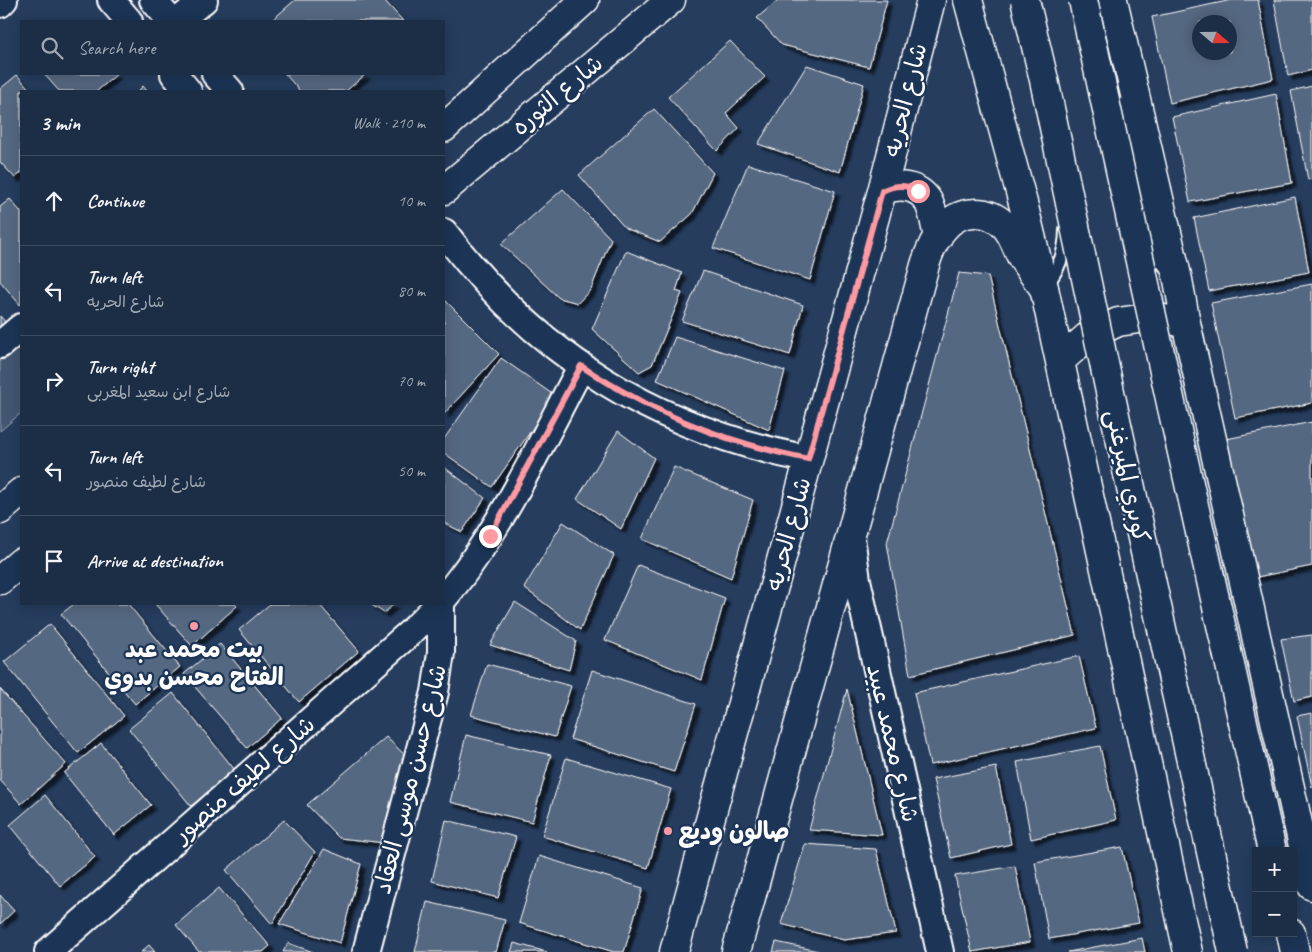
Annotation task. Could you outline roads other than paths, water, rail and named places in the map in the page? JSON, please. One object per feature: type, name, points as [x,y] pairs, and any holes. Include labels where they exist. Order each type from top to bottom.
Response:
[{"type":"main road","name":"شارع الثوره","points":[[445,127],[585,0]]},
{"type":"main road","name":"شارع الثوره","points":[[445,189],[671,0]]},
{"type":"main road","name":"شارع الحريه","points":[[674,952],[882,191],[931,0]]},
{"type":"main road","points":[[968,0],[1044,288],[1188,952]]},
{"type":"main road","name":"كوبري الميرغنى","points":[[1025,0],[1233,952]]},
{"type":"main road","points":[[1082,0],[1271,847]]},
{"type":"main road","points":[[1114,0],[1312,886]]},
{"type":"main road","points":[[882,191],[902,186],[913,188],[922,194],[931,208],[938,236]]},
{"type":"main road","points":[[736,952],[925,265],[938,236],[950,221],[959,216],[978,213],[993,217],[1000,221],[1010,233],[1022,257],[1044,288]]},
{"type":"main road","points":[[1060,361],[1087,337],[1118,322],[1153,317],[1186,323]]},
{"type":"main road","points":[[0,510],[20,493]]},
{"type":"main road","points":[[0,580],[20,563]]},
{"type":"main road","points":[[1292,937],[1295,952]]},
{"type":"street","points":[[0,4],[4,0]]},
{"type":"street","points":[[111,0],[128,20]]},
{"type":"street","points":[[153,0],[170,20]]},
{"type":"street","points":[[179,20],[204,0]]},
{"type":"street","points":[[175,75],[187,90]]},
{"type":"street","points":[[216,75],[229,90]]},
{"type":"street","points":[[445,233],[476,272],[515,313],[551,344],[581,366],[634,399],[690,425],[748,446],[808,459]]},
{"type":"street","points":[[0,346],[20,328]]},
{"type":"street","points":[[445,597],[490,536],[581,366]]},
{"type":"street","name":"شارع محمد عبيد","points":[[850,534],[857,580],[940,952]]},
{"type":"street","name":"شارع لطيف منصور","points":[[48,952],[439,605]]},
{"type":"street","name":"شارع حسن موسى العقاد","points":[[366,952],[434,692],[441,653],[440,605]]},
{"type":"lane","points":[[1030,0],[1023,19],[1025,32],[1066,225],[1066,239],[1060,265],[1044,288]]},
{"type":"lane","points":[[1092,0],[1097,10],[1108,57]]},
{"type":"lane","points":[[1117,95],[1154,248],[1164,266],[1178,280]]},
{"type":"place","name":"بيت محمد عبد الفتاح محسن بدوي","points":[[194,626]]},
{"type":"place","name":"صالون وديع","points":[[668,831]]}]
